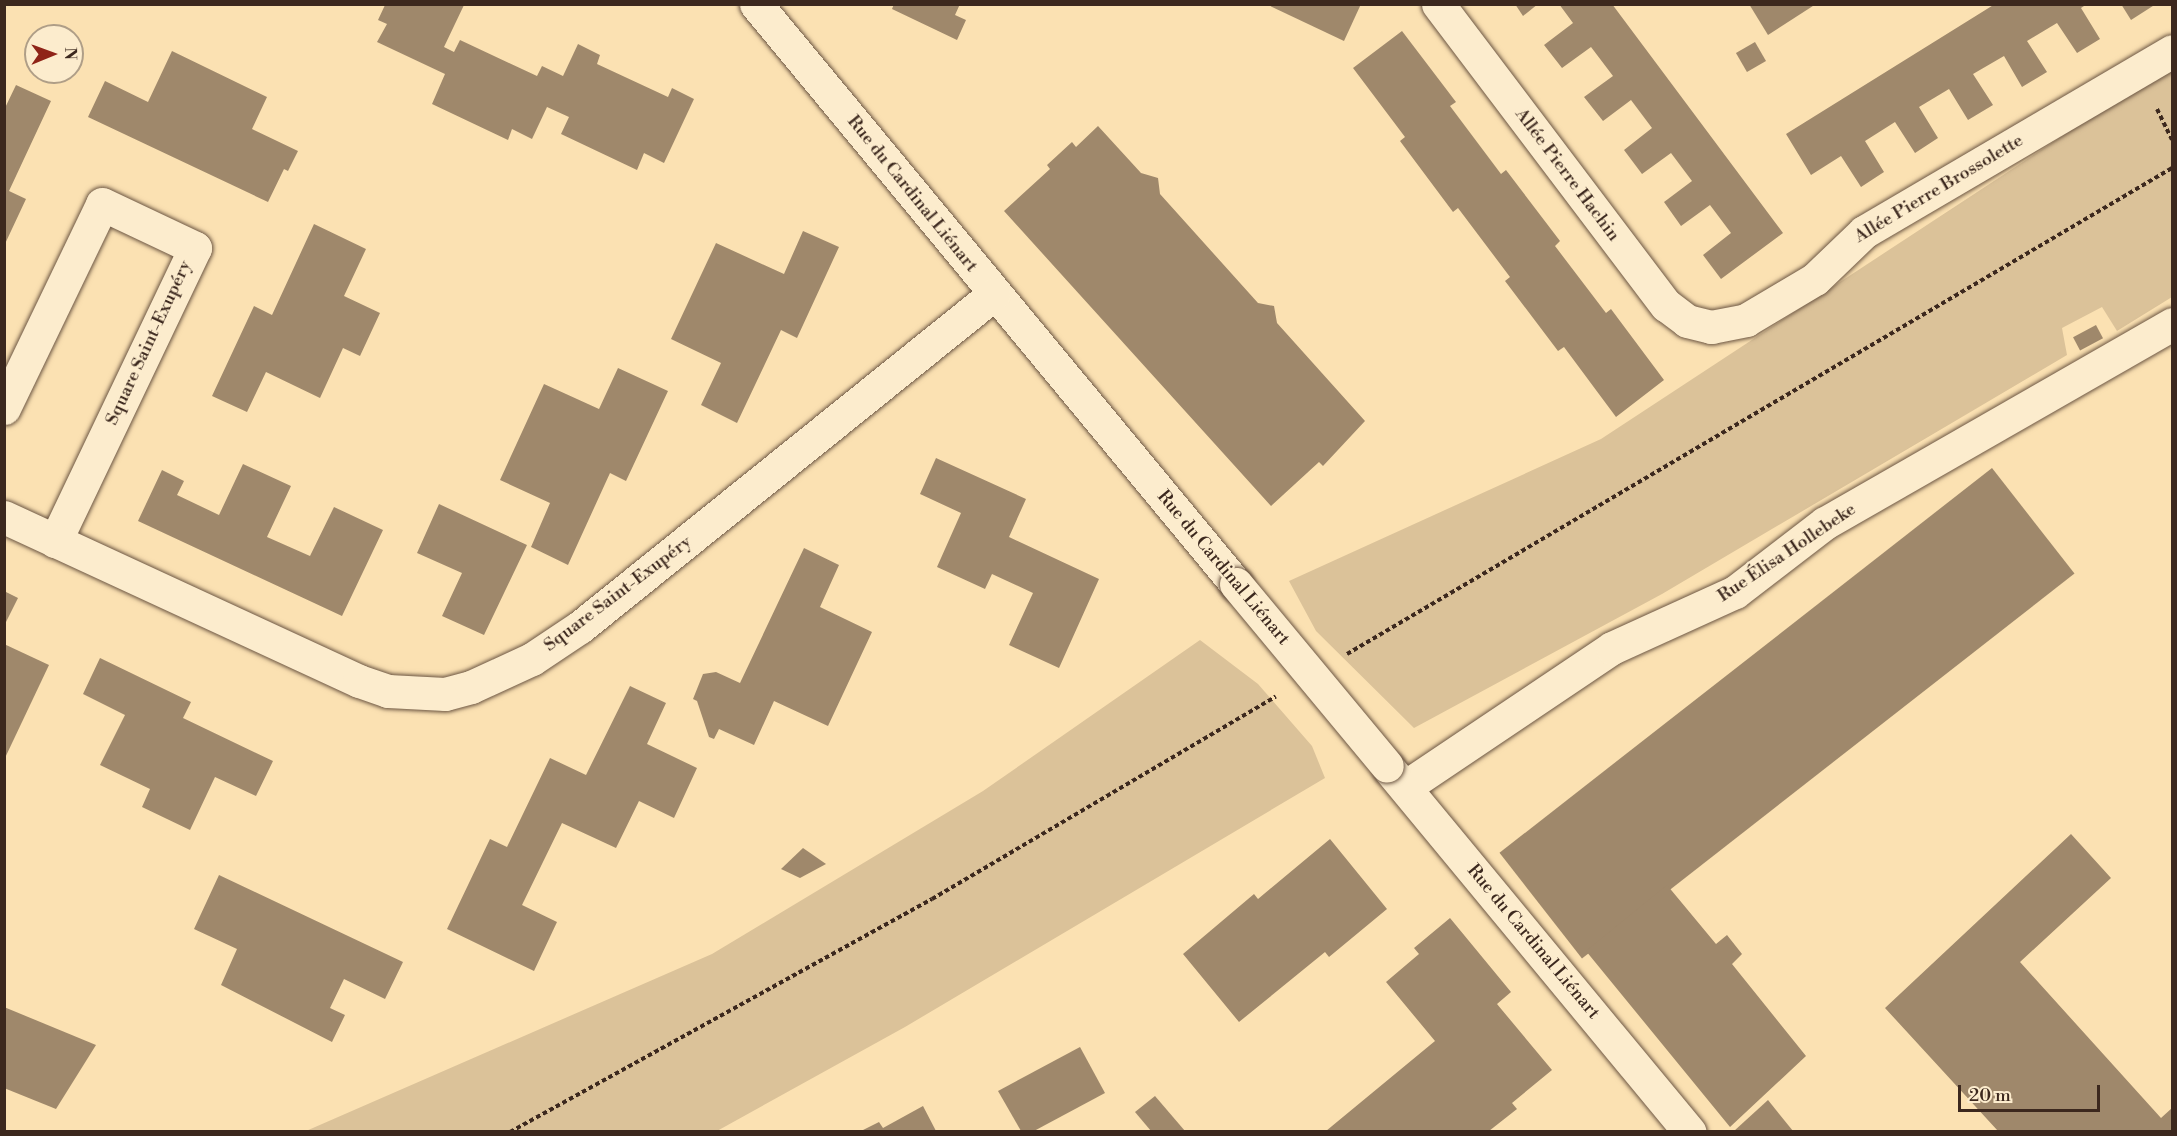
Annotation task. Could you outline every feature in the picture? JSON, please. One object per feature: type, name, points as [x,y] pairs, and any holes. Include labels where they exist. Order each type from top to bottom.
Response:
[{"type":"street","name":"Rue du Cardinal Liénart","points":[[756,4],[1690,1131]]},
{"type":"street","name":"Allée Pierre Hachin","points":[[1438,4],[1666,305],[1687,321],[1711,327]]},
{"type":"street","name":"Allée Pierre Brossolette","points":[[1711,327],[1746,320],[1805,285],[1864,232],[2172,51]]},
{"type":"street","name":"Square Saint-Exupéry","points":[[4,408],[102,204],[195,248],[55,541]]},
{"type":"street","name":"Square Saint-Exupéry","points":[[4,517],[359,681],[388,691],[416,695],[454,692],[532,659],[580,627],[994,294]]},
{"type":"street","name":"Rue Élisa Hollebeke","points":[[1396,776],[1612,648],[1735,592],[1825,524],[2172,324]]},
{"type":"shaded area","points":[[2172,64],[2172,297],[2117,331],[2102,307],[2062,328],[2067,355],[1662,594],[1414,728],[1316,631],[1289,581],[1601,439]]},
{"type":"shaded area","points":[[1200,640],[1258,684],[1312,746],[1325,778],[905,1027],[717,1131],[306,1131],[712,954],[983,791]]},
{"type":"building","points":[[894,4],[960,4],[955,15],[966,20],[957,40],[892,9]]},
{"type":"building","points":[[1266,4],[1361,4],[1344,41]]},
{"type":"building","points":[[1515,4],[1538,4],[1523,16]]},
{"type":"building","points":[[1559,4],[1612,4],[1783,233],[1721,279],[1703,255],[1731,233],[1710,205],[1681,226],[1664,202],[1692,181],[1671,153],[1642,174],[1624,150],[1652,128],[1631,100],[1603,121],[1584,97],[1613,76],[1591,47],[1562,68],[1544,45],[1573,23]]},
{"type":"building","points":[[1749,4],[1816,4],[1768,35]]},
{"type":"building","points":[[1995,4],[2087,4],[2081,8],[2100,39],[2077,53],[2057,23],[2027,41],[2047,72],[2022,87],[2004,56],[1973,74],[1993,105],[1968,120],[1949,89],[1919,107],[1938,138],[1915,153],[1895,122],[1865,141],[1884,172],[1861,187],[1841,156],[1811,175],[1786,134]]},
{"type":"building","points":[[2121,4],[2156,4],[2131,20]]},
{"type":"building","points":[[385,5],[464,5],[444,47],[454,52],[460,40],[537,76],[542,66],[563,76],[578,44],[600,55],[597,64],[668,97],[672,88],[694,99],[664,163],[644,153],[637,170],[561,134],[569,117],[547,107],[532,139],[512,129],[508,140],[432,104],[445,74],[377,42],[387,24],[378,20]]},
{"type":"building","points":[[1402,31],[1456,102],[1450,106],[1501,174],[1506,170],[1560,241],[1555,246],[1606,313],[1611,309],[1664,380],[1616,417],[1564,347],[1558,351],[1505,281],[1510,277],[1458,208],[1453,212],[1400,141],[1405,137],[1353,68]]},
{"type":"building","points":[[1755,42],[1766,61],[1747,72],[1736,53]]},
{"type":"building","points":[[172,51],[267,97],[252,129],[298,151],[288,171],[284,169],[268,202],[88,117],[105,81],[148,102]]},
{"type":"building","points":[[16,85],[51,101],[9,191],[26,199],[4,246],[4,110]]},
{"type":"building","points":[[1098,126],[1141,173],[1158,178],[1160,194],[1258,303],[1274,306],[1277,323],[1365,421],[1323,466],[1319,462],[1271,506],[1004,211],[1050,169],[1047,165],[1072,142],[1076,147]]},
{"type":"building","points":[[314,224],[366,249],[344,296],[380,313],[360,356],[343,348],[320,398],[266,372],[247,412],[212,396],[254,306],[272,315]]},
{"type":"building","points":[[803,231],[839,247],[797,338],[781,330],[737,423],[701,405],[721,363],[671,339],[716,243],[784,274]]},
{"type":"building","points":[[2096,325],[2103,338],[2080,350],[2073,337]]},
{"type":"building","points":[[618,368],[668,391],[626,481],[610,473],[568,565],[531,547],[550,503],[500,480],[544,384],[599,409]]},
{"type":"building","points":[[936,458],[1026,499],[1009,537],[1099,579],[1059,668],[1009,645],[1033,593],[992,574],[985,589],[937,567],[961,513],[920,494]]},
{"type":"building","points":[[243,464],[291,486],[267,537],[310,556],[334,507],[383,530],[342,616],[138,521],[162,470],[184,481],[177,495],[219,515]]},
{"type":"building","points":[[1992,468],[2074,574],[1582,958],[1499,853]]},
{"type":"building","points":[[439,504],[527,545],[484,635],[442,616],[462,573],[417,553]]},
{"type":"building","points":[[804,548],[839,565],[820,607],[872,632],[828,726],[774,701],[754,745],[719,729],[714,739],[709,737],[697,701],[693,699],[703,674],[716,672],[740,683]]},
{"type":"building","points":[[4,591],[18,598],[4,626]]},
{"type":"building","points":[[4,644],[49,665],[4,760]]},
{"type":"building","points":[[100,658],[191,702],[183,718],[273,761],[256,796],[215,777],[190,830],[142,807],[150,789],[100,765],[125,715],[83,694]]},
{"type":"building","points":[[630,686],[666,703],[647,744],[697,768],[674,818],[639,801],[616,848],[562,823],[522,905],[557,922],[534,971],[447,929],[490,839],[507,847],[550,758],[586,775]]},
{"type":"building","points":[[2071,834],[2111,878],[2020,962],[2161,1118],[2172,1108],[2172,1131],[1998,1131],[1885,1008]]},
{"type":"building","points":[[1330,839],[1387,909],[1329,957],[1325,952],[1239,1022],[1183,954],[1254,894],[1258,899]]},
{"type":"building","points":[[803,848],[826,864],[800,878],[781,869]]},
{"type":"building","points":[[219,875],[403,962],[385,999],[344,979],[330,1008],[345,1015],[332,1042],[221,985],[237,949],[194,929]]},
{"type":"building","points":[[1667,885],[1716,944],[1727,935],[1742,954],[1732,964],[1806,1056],[1730,1127],[1586,951]]},
{"type":"building","points":[[1450,918],[1511,992],[1497,1004],[1552,1070],[1512,1103],[1517,1109],[1489,1131],[1326,1131],[1435,1041],[1386,982],[1419,954],[1414,948]]},
{"type":"building","points":[[4,1007],[96,1045],[56,1109],[4,1088]]},
{"type":"building","points":[[1080,1047],[1105,1093],[1034,1131],[1021,1131],[998,1091]]},
{"type":"building","points":[[1155,1096],[1185,1131],[1151,1131],[1135,1112]]},
{"type":"building","points":[[1768,1100],[1793,1131],[1734,1131]]},
{"type":"building","points":[[923,1106],[936,1131],[861,1131],[879,1122],[883,1128]]}]
